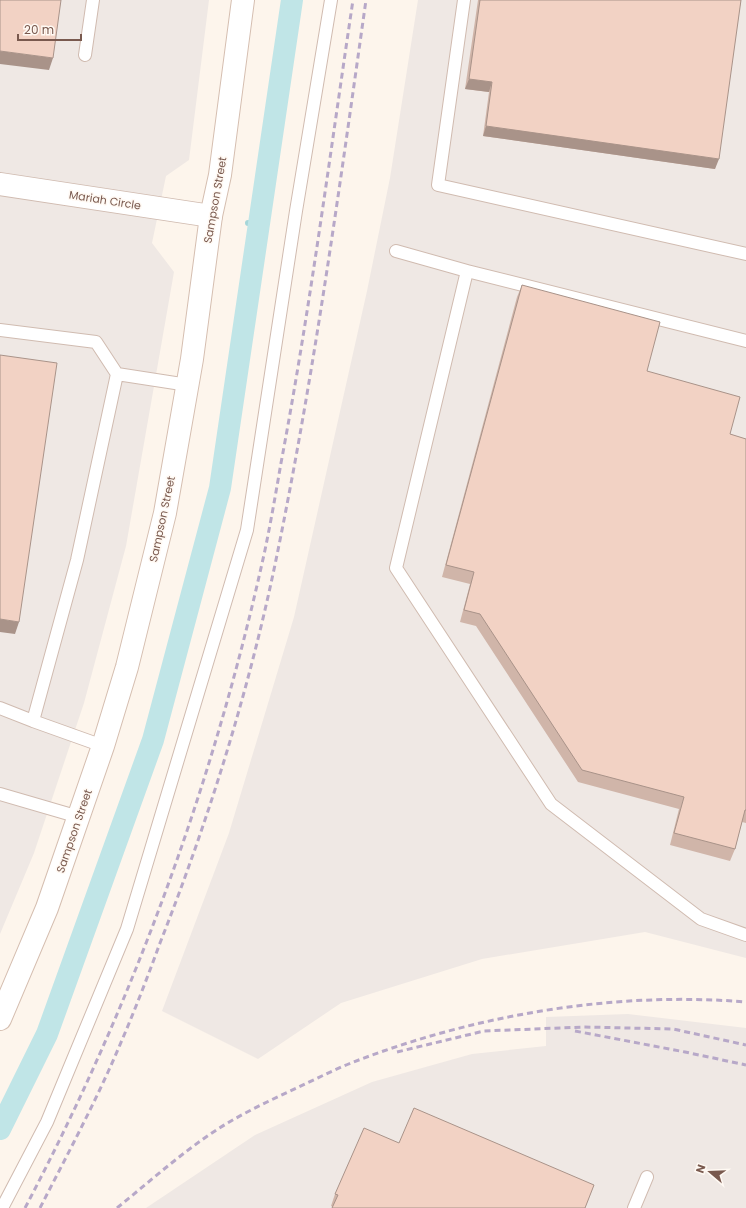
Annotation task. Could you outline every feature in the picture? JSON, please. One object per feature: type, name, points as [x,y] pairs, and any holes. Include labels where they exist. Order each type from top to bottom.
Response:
[{"type":"street","name":"Sampson Street","points":[[0,1019],[47,908],[103,746],[126,667],[165,513],[188,385],[210,216],[220,175],[243,0]]},
{"type":"street","name":"Mariah Circle","points":[[0,184],[210,216]]},
{"type":"lane","points":[[85,55],[93,0]]},
{"type":"lane","points":[[2,1208],[47,1122],[127,929],[247,530],[296,211],[331,0]]},
{"type":"lane","points":[[464,0],[438,185],[746,254]]},
{"type":"lane","points":[[396,251],[467,271],[746,341]]},
{"type":"lane","points":[[467,271],[396,568],[551,804],[701,919],[746,935]]},
{"type":"lane","points":[[0,330],[96,342],[117,374],[77,560],[33,721]]},
{"type":"lane","points":[[117,374],[188,385]]},
{"type":"lane","points":[[0,708],[103,746]]},
{"type":"lane","points":[[0,794],[79,817]]},
{"type":"lane","points":[[634,1208],[647,1177]]},
{"type":"shaded area","points":[[0,0],[209,0],[189,160],[166,176],[152,243],[174,272],[126,546],[84,703],[34,853],[0,934]]},
{"type":"shaded area","points":[[418,0],[746,0],[746,958],[645,932],[482,959],[341,1003],[258,1059],[162,1011],[229,833],[294,617],[367,291],[390,178]]},
{"type":"shaded area","points":[[628,1014],[746,1028],[746,1208],[146,1208],[255,1135],[372,1082],[472,1054],[546,1046],[546,1017]]},
{"type":"building","points":[[0,0],[61,0],[53,58],[0,51]]},
{"type":"building","points":[[480,0],[741,0],[719,159],[486,126],[492,82],[469,79]]},
{"type":"building","points":[[522,285],[660,322],[647,371],[740,397],[730,434],[746,439],[746,810],[735,849],[674,833],[684,797],[582,770],[480,614],[464,610],[474,572],[446,565]]},
{"type":"building","points":[[0,355],[57,363],[19,622],[0,619]]},
{"type":"building","points":[[414,1108],[594,1185],[585,1208],[332,1208],[338,1195],[335,1194],[364,1128],[399,1143]]},
{"type":"waterway","points":[[0,1129],[47,1034],[153,740],[220,488],[292,0]]},
{"type":"waterway","points":[[248,223],[259,223]]},
{"type":"waterway","points":[[124,801],[131,802]]},
{"type":"railway","points":[[25,1208],[65,1130],[136,969],[196,804],[222,720],[245,636],[265,550],[291,405],[310,289],[353,0]]},
{"type":"railway","points":[[40,1208],[100,1089],[135,1008],[196,847],[228,749],[242,700],[278,550],[304,413],[326,276],[366,0]]},
{"type":"railway","points":[[117,1208],[201,1140],[231,1121],[334,1070],[398,1046],[446,1032],[545,1010],[646,1000],[696,999],[746,1002]]},
{"type":"railway","points":[[397,1052],[484,1031],[584,1027],[673,1029],[746,1045]]},
{"type":"railway","points":[[575,1031],[746,1065]]}]
